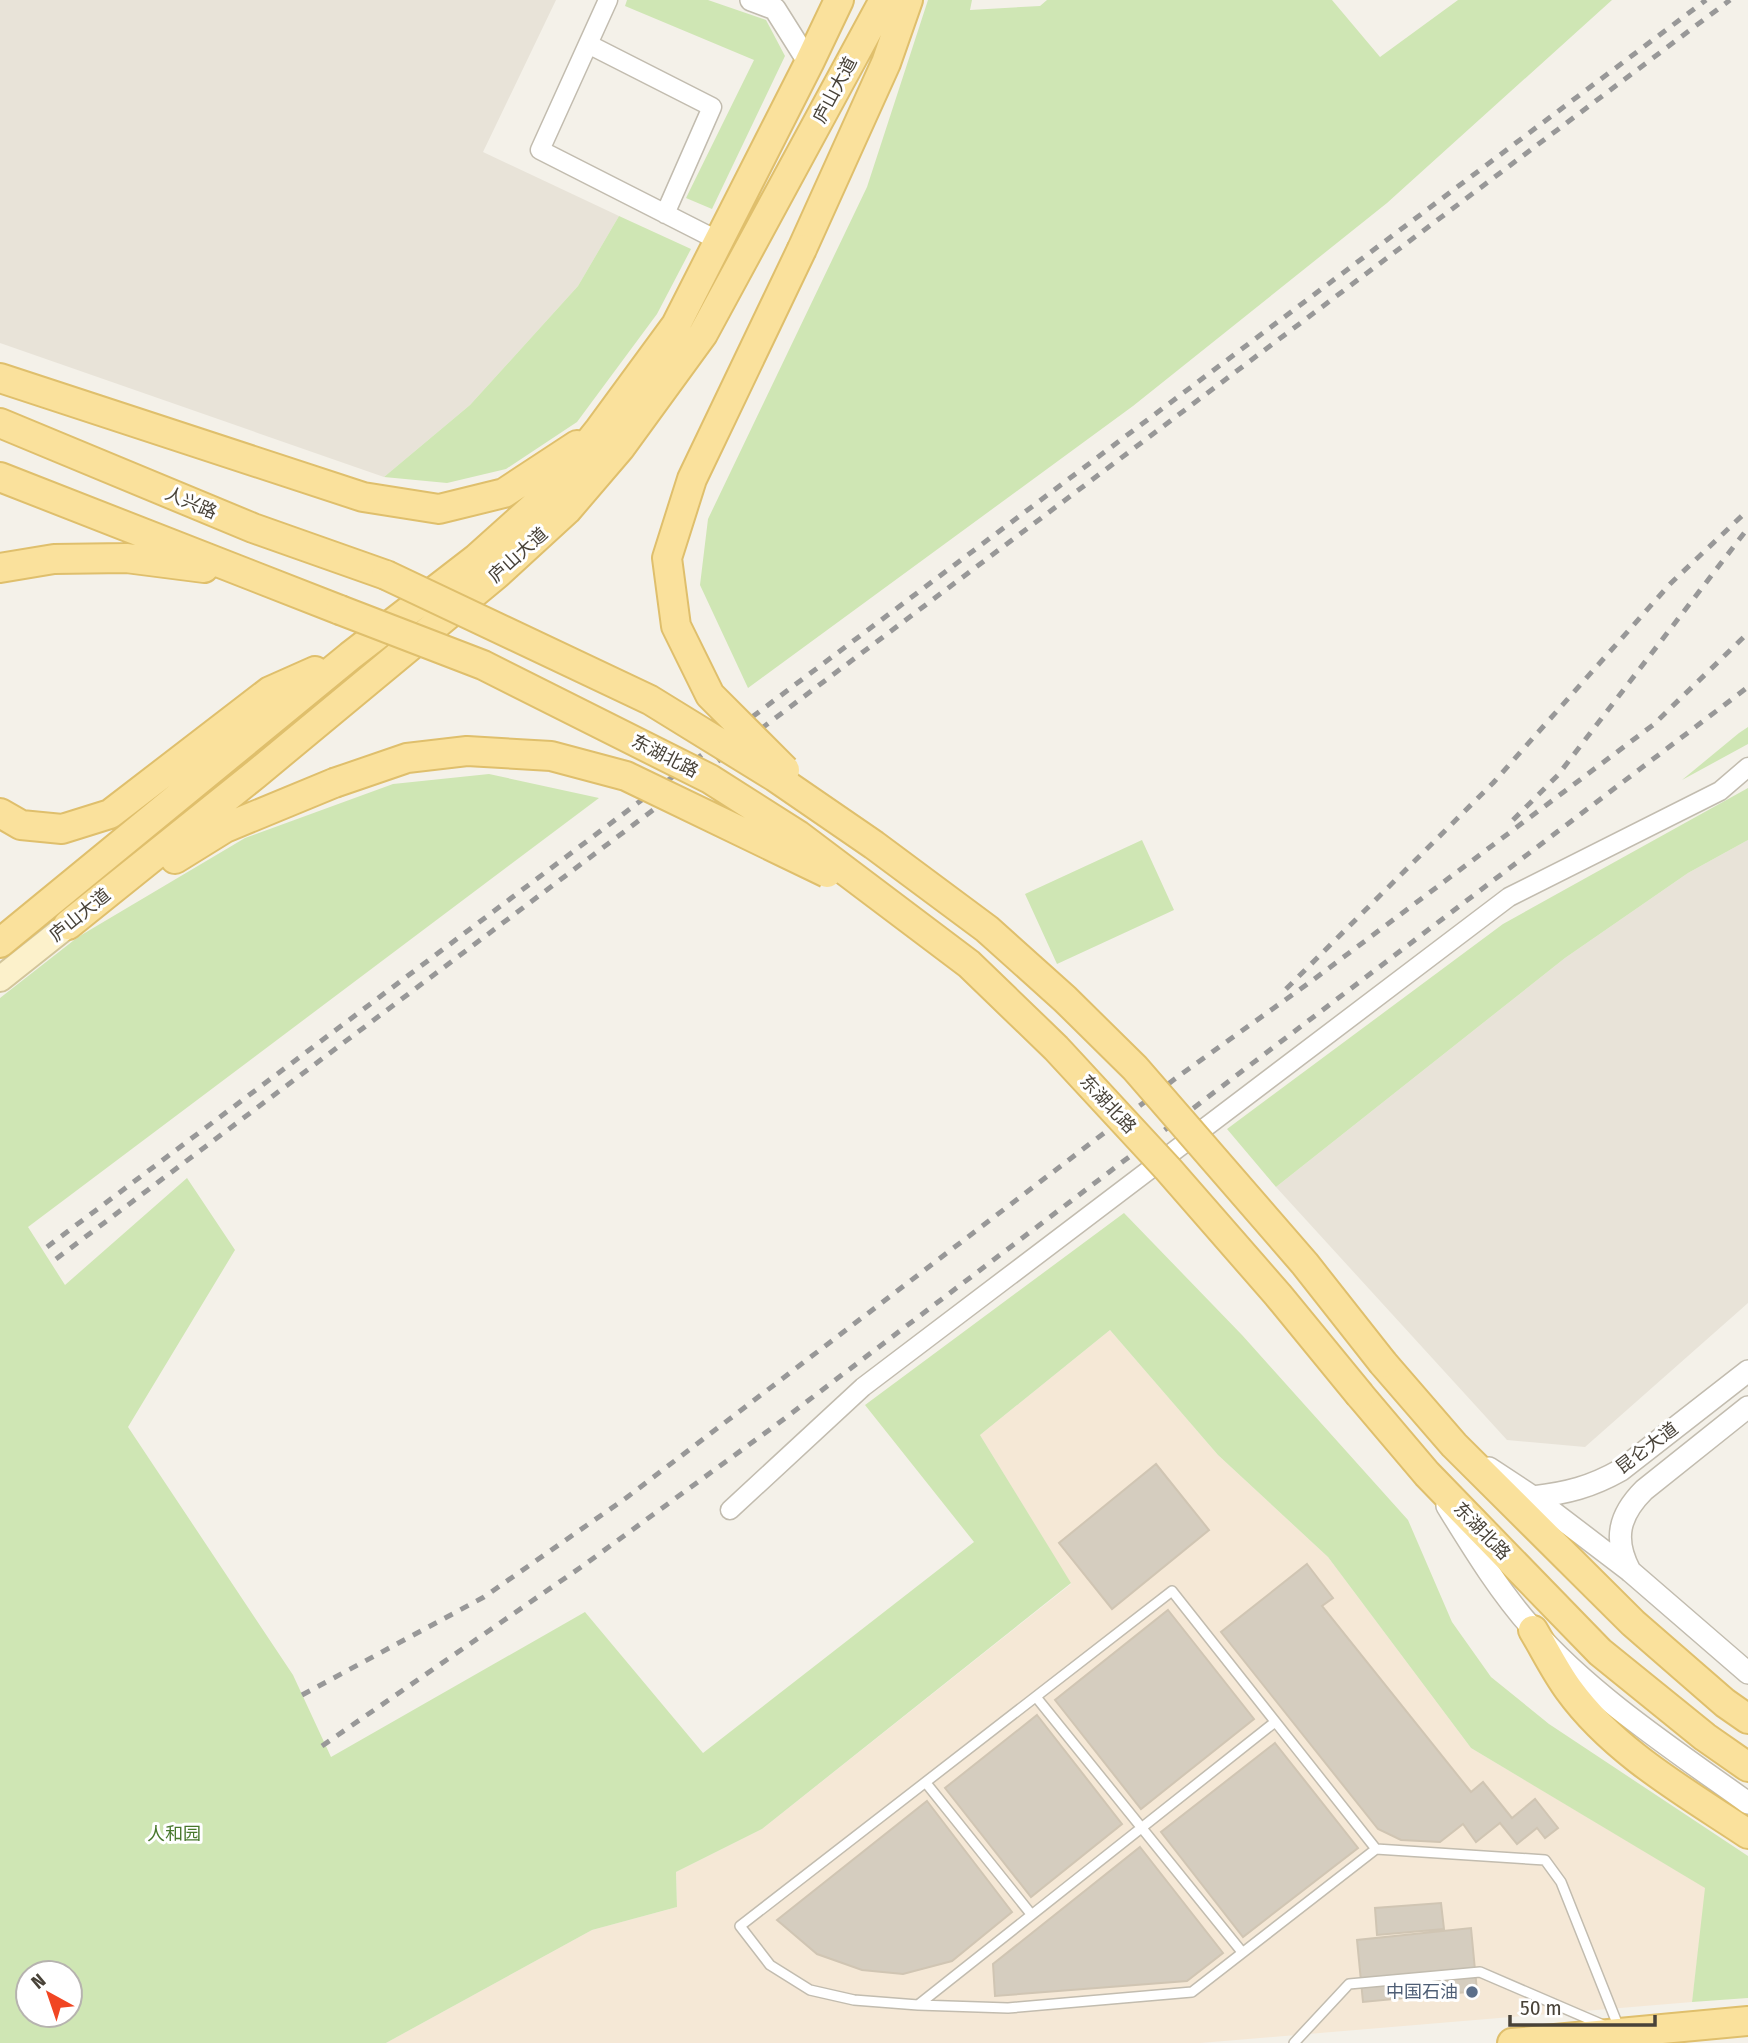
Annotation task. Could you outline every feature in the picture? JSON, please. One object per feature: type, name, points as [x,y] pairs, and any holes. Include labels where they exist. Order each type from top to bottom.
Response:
[{"type":"main road","name":"庐山大道","points":[[0,943],[349,656],[477,558],[546,496],[676,326],[839,0]]},
{"type":"main road","name":"庐山大道","points":[[0,979],[361,688],[496,575],[567,510],[621,448],[703,334],[884,0]]},
{"type":"main road","points":[[908,0],[887,63],[692,480],[667,558],[676,626],[710,695],[829,814],[987,929],[1135,1068],[1305,1264],[1383,1363],[1454,1445],[1633,1623],[1725,1703],[1748,1719]]},
{"type":"main road","points":[[0,378],[363,496],[439,509],[504,493],[599,430]]},
{"type":"main road","name":"人兴路","points":[[0,423],[253,528],[386,575],[650,700],[775,777],[829,814]]},
{"type":"main road","points":[[0,477],[241,572]]},
{"type":"main road","points":[[0,568],[54,559],[126,558],[241,572]]},
{"type":"main road","points":[[0,588],[54,559]]},
{"type":"main road","name":"东湖北路","points":[[241,572],[483,665],[710,779],[798,835],[969,964],[1056,1048],[1168,1168],[1427,1474],[1600,1652],[1705,1737],[1748,1767]]},
{"type":"main road","points":[[0,813],[21,825],[62,830],[110,814],[270,691],[349,656]]},
{"type":"main road","points":[[68,925],[225,828],[334,783],[407,758],[467,751],[551,756],[626,776],[886,901]]},
{"type":"main road","points":[[1533,1630],[1569,1690],[1614,1740],[1668,1781],[1748,1835]]},
{"type":"main road","points":[[1512,2043],[1748,2021]]},
{"type":"street","points":[[608,0],[540,150],[719,241]]},
{"type":"street","points":[[751,0],[775,9],[809,63]]},
{"type":"street","points":[[588,44],[712,107],[665,214]]},
{"type":"street","points":[[730,1510],[863,1387],[1509,897],[1720,790],[1748,767]]},
{"type":"street","name":"昆仑大道","points":[[1533,1497],[1569,1493],[1599,1482],[1620,1470],[1748,1371]]},
{"type":"street","name":"昆仑大道","points":[[1630,1571],[1623,1557],[1619,1538],[1623,1518],[1632,1502],[1748,1407]]},
{"type":"street","points":[[1454,1445],[1533,1497],[1630,1571],[1748,1673]]},
{"type":"street","points":[[1427,1474],[1492,1580],[1533,1630],[1590,1685],[1748,1803]]},
{"type":"lane","points":[[1376,1849],[1172,1591],[740,1926],[770,1965],[810,1990],[854,2000],[1008,2008],[1192,1992],[1376,1849],[1545,1860],[1561,1882],[1621,2033]]},
{"type":"lane","points":[[1036,1697],[1242,1952]]},
{"type":"lane","points":[[918,2005],[1275,1722]]},
{"type":"lane","points":[[926,1783],[1031,1914]]},
{"type":"lane","points":[[1294,2043],[1349,1984],[1480,1972],[1621,2033]]},
{"type":"shaded area","points":[[0,0],[556,0],[483,152],[619,216],[578,286],[470,405],[384,477],[0,343]]},
{"type":"shaded area","points":[[1748,840],[1748,1303],[1585,1447],[1507,1440],[1276,1187],[1565,958],[1688,873]]},
{"type":"shaded area","points":[[1110,1330],[1218,1455],[1328,1557],[1471,1748],[1706,1888],[1692,2002],[1200,2043],[386,2043],[592,1930],[677,1907],[676,1872],[762,1829],[1071,1584],[980,1435]]},
{"type":"green space","points":[[627,0],[708,0],[766,20],[785,56],[712,209],[686,198],[754,60],[625,6]]},
{"type":"green space","points":[[928,0],[972,0],[970,10],[1040,6],[1047,0],[1332,0],[1380,57],[1458,0],[1612,0],[1387,203],[1133,406],[748,688],[700,585],[708,519],[867,187]]},
{"type":"green space","points":[[619,216],[691,249],[657,314],[577,422],[506,469],[447,483],[384,477],[470,405],[578,286]]},
{"type":"green space","points":[[1748,727],[1748,744],[1682,780],[1739,733]]},
{"type":"green space","name":"人和园","points":[[489,774],[599,798],[28,1227],[65,1285],[187,1178],[235,1250],[128,1427],[293,1675],[331,1757],[585,1612],[703,1753],[974,1542],[865,1405],[1124,1213],[1242,1335],[1408,1520],[1452,1622],[1491,1677],[1549,1724],[1748,1856],[1748,1998],[1692,2002],[1705,1888],[1471,1748],[1328,1557],[1218,1455],[1110,1330],[980,1435],[1071,1583],[762,1829],[676,1872],[677,1907],[592,1930],[386,2043],[0,2043],[0,998],[78,937],[245,838],[393,784]]},
{"type":"green space","points":[[1748,788],[1748,840],[1688,873],[1565,958],[1276,1187],[1227,1129],[1503,924]]},
{"type":"green space","points":[[1142,840],[1174,910],[1057,964],[1025,894]]},
{"type":"building","points":[[1156,1464],[1209,1530],[1112,1609],[1059,1543]]},
{"type":"building","points":[[1307,1564],[1333,1598],[1322,1606],[1471,1792],[1483,1782],[1512,1818],[1535,1799],[1558,1828],[1545,1838],[1537,1828],[1517,1844],[1500,1823],[1476,1842],[1463,1824],[1440,1842],[1401,1840],[1378,1829],[1221,1632]]},
{"type":"building","points":[[1168,1610],[1254,1719],[1141,1809],[1055,1700]]},
{"type":"building","points":[[1037,1715],[1122,1824],[1031,1897],[945,1788]]},
{"type":"building","points":[[1275,1743],[1358,1848],[1243,1937],[1161,1832]]},
{"type":"building","points":[[927,1801],[1012,1912],[952,1961],[903,1974],[862,1970],[817,1954],[777,1920]]},
{"type":"building","points":[[1140,1847],[1223,1953],[1187,1981],[995,1996],[993,1964]]},
{"type":"building","points":[[1441,1903],[1444,1929],[1377,1935],[1375,1908]]},
{"type":"building","points":[[1471,1928],[1477,1991],[1363,2002],[1357,1940]]},
{"type":"railway","points":[[47,1247],[1706,0]]},
{"type":"railway","points":[[56,1259],[1730,0]]},
{"type":"railway","points":[[1286,989],[1493,783],[1670,584],[1748,510]]},
{"type":"railway","points":[[1513,820],[1558,775],[1748,528]]},
{"type":"railway","points":[[302,1695],[484,1597],[626,1498],[1180,1075],[1313,980],[1653,725],[1748,633]]},
{"type":"railway","points":[[322,1746],[584,1565],[776,1425],[1748,687]]},
{"type":"place","name":"中国石油","points":[[1472,1992]]}]
